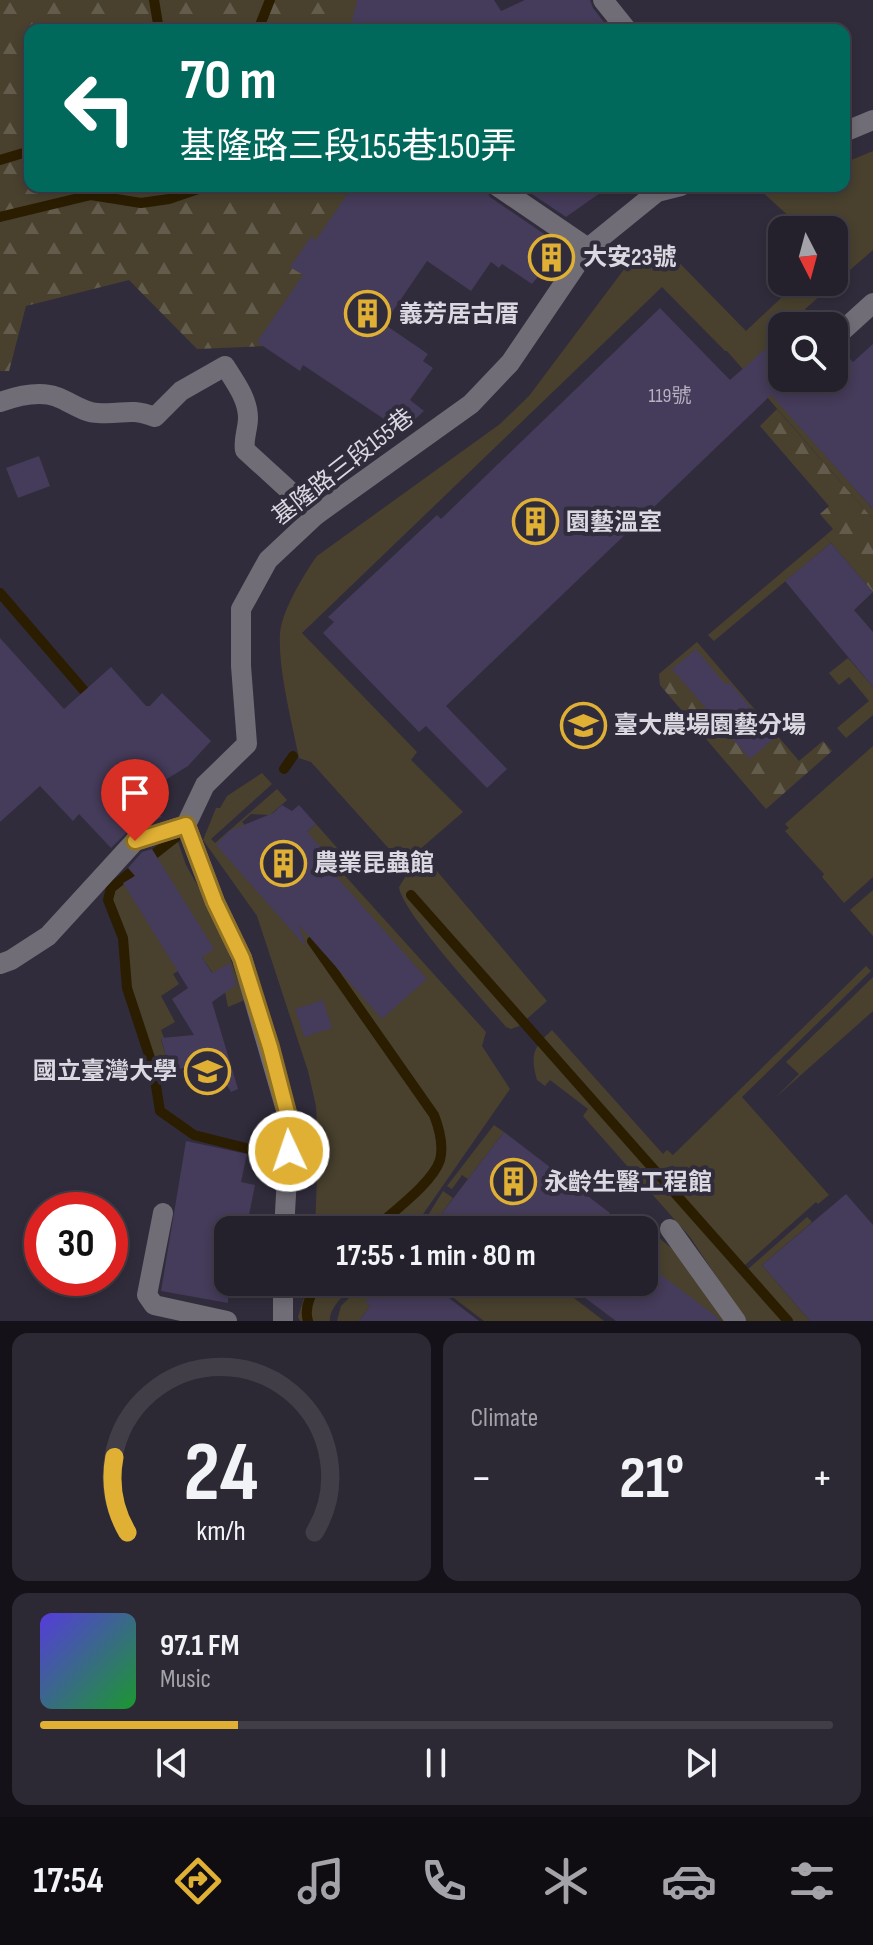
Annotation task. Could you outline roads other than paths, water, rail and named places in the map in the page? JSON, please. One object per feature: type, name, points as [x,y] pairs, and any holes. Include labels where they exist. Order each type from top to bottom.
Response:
[{"type":"street","points":[[603,0],[622,24]]},
{"type":"street","points":[[850,130],[873,120]]},
{"type":"street","points":[[506,192],[588,248]]},
{"type":"street","name":"基隆路三段155巷","points":[[186,825],[205,785],[247,744],[241,666],[241,609],[268,560],[316,515],[471,404],[510,363],[588,248],[657,192]]},
{"type":"street","points":[[848,326],[873,303]]},
{"type":"street","points":[[0,402],[32,394],[54,395],[87,411],[136,410],[155,417],[181,391],[225,366],[247,403],[245,450],[316,515]]},
{"type":"street","points":[[0,964],[48,936],[135,841],[186,825],[215,902],[242,958],[290,1124],[285,1216]]},
{"type":"street","points":[[163,1213],[147,1295],[148,1313],[227,1321]]},
{"type":"street","points":[[670,1229],[736,1321]]},
{"type":"street","points":[[283,1296],[283,1321]]},
{"type":"waterway","points":[[154,0],[158,24]]},
{"type":"waterway","points":[[260,24],[270,0]]},
{"type":"waterway","points":[[0,160],[24,153]]},
{"type":"waterway","points":[[0,217],[91,195],[141,203],[189,192]]},
{"type":"waterway","points":[[0,593],[93,701]]},
{"type":"waterway","points":[[284,769],[293,756]]},
{"type":"waterway","points":[[176,837],[111,888],[108,900],[123,938],[127,988],[153,1067],[160,1111],[194,1135],[281,1157]]},
{"type":"waterway","points":[[411,895],[788,1321]]},
{"type":"waterway","points":[[312,941],[434,1115],[440,1137],[440,1160],[429,1178],[389,1216]]},
{"type":"waterway","points":[[308,1321],[311,1296]]},
{"type":"place","name":"大安23號","points":[[552,257]]},
{"type":"place","name":"義芳居古厝","points":[[368,314]]},
{"type":"place","name":"園藝溫室","points":[[535,522]]},
{"type":"place","name":"臺大農場園藝分場","points":[[583,725]]},
{"type":"place","name":"農業昆蟲館","points":[[283,863]]},
{"type":"place","name":"國立臺灣大學","points":[[208,1071]]},
{"type":"place","name":"永齡生醫工程館","points":[[513,1182]]}]
